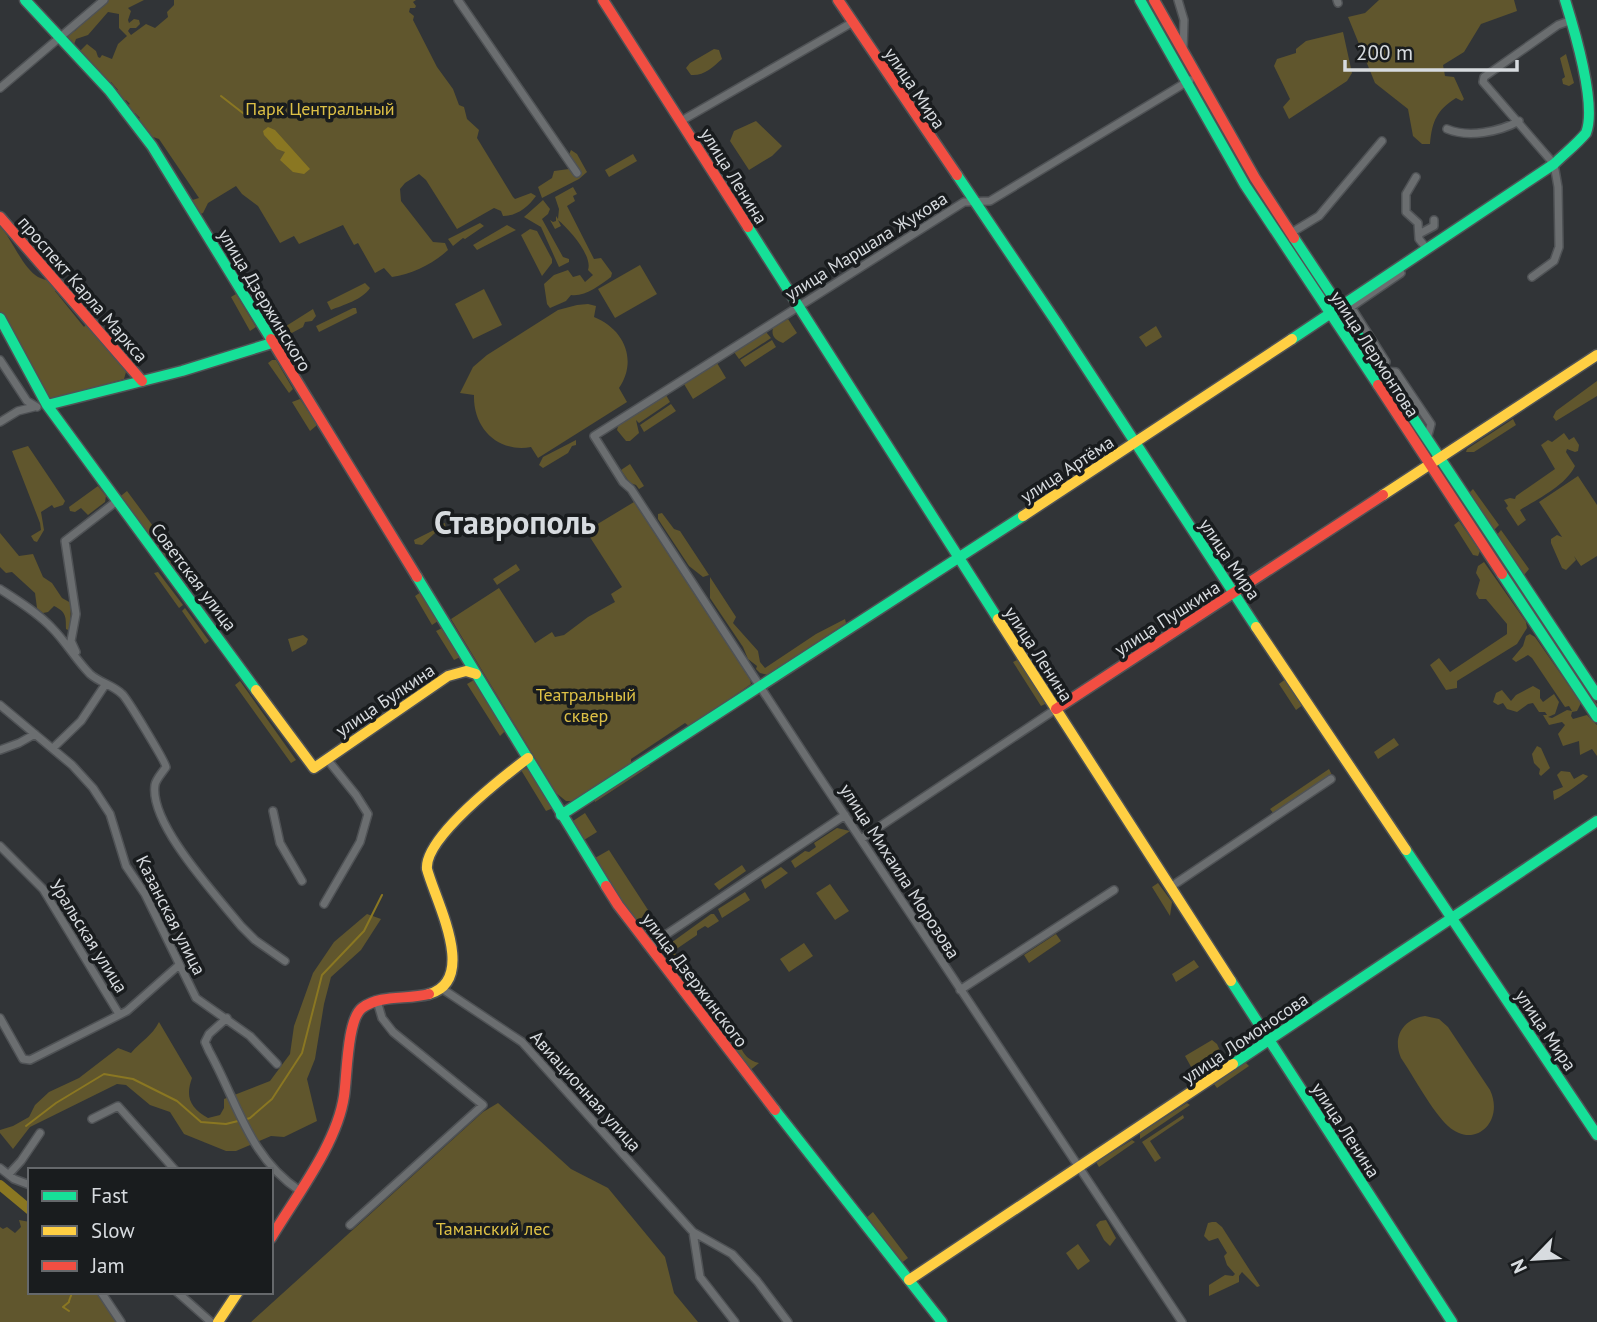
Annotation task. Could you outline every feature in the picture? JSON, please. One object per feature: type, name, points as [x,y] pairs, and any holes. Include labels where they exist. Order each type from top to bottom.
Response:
[{"type":"main road","name":"улица Дзержинского","points":[[25,0],[109,90],[152,146],[618,905],[942,1322]]},
{"type":"main road","name":"улица Ленина","points":[[603,0],[1452,1322]]},
{"type":"main road","name":"улица Мира","points":[[838,0],[1597,1135]]},
{"type":"main road","name":"улица Лермонтова","points":[[1140,0],[1234,167],[1597,717]]},
{"type":"main road","name":"улица Лермонтова","points":[[1154,0],[1243,159],[1597,695]]},
{"type":"main road","points":[[1565,0],[1594,94],[1594,115],[1588,133]]},
{"type":"main road","name":"улица Артёма","points":[[561,815],[1135,444],[1554,164],[1588,133]]},
{"type":"main road","name":"проспект Карла Маркса","points":[[0,217],[142,381]]},
{"type":"main road","points":[[0,318],[42,406],[142,381],[272,343]]},
{"type":"main road","name":"улица Пушкина","points":[[1056,709],[1597,355]]},
{"type":"main road","name":"Советская улица","points":[[42,406],[117,501],[314,768]]},
{"type":"main road","name":"улица Дзержинского","points":[[448,676],[459,667],[461,659],[453,635]]},
{"type":"main road","name":"улица Булкина","points":[[314,768],[448,676],[468,670],[477,674]]},
{"type":"main road","points":[[273,1235],[325,1151],[339,1119],[355,1016],[364,1005],[377,1001],[420,997],[441,988],[451,973],[454,955],[449,932],[428,875],[425,859],[428,852],[453,823],[528,758]]},
{"type":"main road","name":"улица Ломоносова","points":[[909,1280],[1597,821]]},
{"type":"main road","points":[[218,1322],[236,1294]]},
{"type":"street","points":[[0,88],[104,0]]},
{"type":"street","points":[[458,0],[576,173]]},
{"type":"street","points":[[1178,0],[1184,20],[1183,51]]},
{"type":"street","points":[[1532,277],[1554,261],[1559,247],[1558,187],[1554,164],[1483,82],[1483,78],[1558,25],[1572,20]]},
{"type":"street","points":[[681,121],[853,22]]},
{"type":"street","name":"улица Маршала Жукова","points":[[594,436],[964,202],[990,201],[1196,76]]},
{"type":"street","points":[[1447,129],[1459,134],[1503,130],[1519,121]]},
{"type":"street","points":[[1291,233],[1318,216],[1381,141]]},
{"type":"street","points":[[1416,177],[1406,194],[1406,212],[1418,223],[1419,239],[1427,249]]},
{"type":"street","points":[[1419,234],[1434,226],[1434,220]]},
{"type":"street","points":[[1383,370],[1386,362],[1350,307],[1401,273],[1398,269]]},
{"type":"street","points":[[0,360],[27,401],[42,406]]},
{"type":"street","points":[[0,422],[18,411],[42,406]]},
{"type":"street","name":"улица Михаила Морозова","points":[[594,436],[1182,1322]]},
{"type":"street","points":[[79,662],[71,641],[76,614],[65,541],[117,501]]},
{"type":"street","points":[[0,589],[52,627],[79,662],[105,685],[122,693],[150,741],[166,762],[166,767],[155,782],[155,802],[169,834],[242,926],[255,940],[285,961]]},
{"type":"street","points":[[52,748],[81,721],[105,685]]},
{"type":"street","name":"Казанская улица","points":[[0,705],[72,765],[102,799],[117,831],[126,866],[145,894],[196,998],[250,1036],[277,1065]]},
{"type":"street","name":"улица Пушкина","points":[[861,839],[1056,709]]},
{"type":"street","points":[[0,750],[35,734]]},
{"type":"street","points":[[324,904],[360,842],[368,814],[327,759]]},
{"type":"street","points":[[1172,886],[1331,779]]},
{"type":"street","points":[[273,811],[280,843],[302,881]]},
{"type":"street","points":[[649,946],[845,815]]},
{"type":"street","name":"Уральская улица","points":[[0,846],[43,889],[119,1014]]},
{"type":"street","points":[[960,990],[1114,890]]},
{"type":"street","points":[[0,1017],[23,1059],[30,1060],[140,1001],[179,965]]},
{"type":"street","name":"Авиационная улица","points":[[441,988],[522,1042],[692,1232],[732,1254],[757,1281],[788,1322]]},
{"type":"street","points":[[350,1225],[483,1105],[393,1032],[382,1018],[377,1001]]},
{"type":"street","points":[[227,1018],[209,1034],[205,1042],[247,1131],[271,1168]]},
{"type":"street","points":[[92,1119],[118,1106],[173,1168]]},
{"type":"street","points":[[9,1174],[40,1133]]},
{"type":"street","points":[[0,1168],[28,1184]]},
{"type":"street","points":[[273,1170],[300,1191]]},
{"type":"street","points":[[692,1232],[700,1277],[735,1322]]},
{"type":"street","points":[[102,1294],[121,1322]]},
{"type":"street","points":[[179,1294],[211,1322]]},
{"type":"green space","name":"Парк Центральный","points":[[98,0],[144,0],[128,8],[131,11],[129,23],[134,19],[139,20],[140,24],[136,28],[130,28],[128,31],[131,35],[146,24],[155,28],[168,17],[167,12],[174,5],[174,0],[416,0],[413,2],[415,8],[410,8],[409,12],[414,16],[413,20],[437,67],[453,89],[459,105],[464,107],[467,119],[479,130],[477,138],[513,197],[515,199],[531,193],[536,196],[517,213],[503,216],[501,211],[494,208],[457,229],[426,180],[419,174],[400,189],[401,201],[433,242],[445,243],[448,250],[422,268],[392,277],[384,268],[375,273],[358,243],[354,245],[343,225],[299,244],[294,236],[280,243],[258,206],[236,186],[208,203],[203,213],[198,215],[186,202],[199,198],[159,139],[150,136],[136,120],[140,118],[135,113],[132,115],[125,106],[130,104],[126,100],[123,102],[112,91],[118,90],[79,52],[87,44],[96,51],[98,57],[102,55],[112,59],[118,44],[127,36],[119,28],[119,14],[108,12],[88,35],[76,39],[73,47],[60,40],[64,33],[75,31],[86,20]]},
{"type":"green space","points":[[1379,0],[1514,0],[1517,11],[1481,24],[1464,52],[1443,65],[1445,76],[1454,77],[1464,99],[1462,101],[1456,98],[1440,112],[1432,129],[1430,144],[1422,144],[1413,136],[1408,109],[1375,83],[1348,17],[1365,13]]},
{"type":"green space","points":[[1343,32],[1352,73],[1347,81],[1289,119],[1283,107],[1290,99],[1274,66],[1277,59],[1296,53],[1296,49],[1306,41]]},
{"type":"green space","points":[[714,49],[719,50],[722,59],[712,68],[691,75],[686,68],[690,63]]},
{"type":"green space","points":[[1566,54],[1574,83],[1569,86],[1563,84],[1562,79],[1565,77],[1560,58]]},
{"type":"green space","points":[[1193,81],[1239,162],[1331,302],[1329,303],[1249,182]]},
{"type":"green space","points":[[756,121],[782,146],[772,156],[749,170],[730,141],[734,131]]},
{"type":"green space","points":[[571,150],[577,154],[587,172],[542,198],[538,187],[552,178],[554,171],[569,169],[571,164],[568,157]]},
{"type":"green space","points":[[633,154],[637,161],[609,177],[605,170]]},
{"type":"green space","points":[[573,187],[577,194],[573,196],[575,201],[567,206],[594,259],[601,258],[612,273],[611,277],[592,290],[571,295],[566,301],[550,308],[544,284],[554,275],[568,270],[573,277],[580,275],[585,282],[593,275],[588,270],[589,264],[584,250],[574,236],[558,220],[561,226],[555,229],[550,220],[556,221],[556,216],[558,219],[559,209],[555,197]]},
{"type":"green space","points":[[543,200],[550,209],[542,219],[563,257],[569,259],[569,262],[559,267],[541,227],[524,217]]},
{"type":"green space","points":[[480,223],[484,226],[453,246],[448,239]]},
{"type":"green space","points":[[507,225],[516,230],[477,250],[473,245]]},
{"type":"green space","points":[[0,226],[27,267],[38,277],[57,287],[55,291],[84,327],[88,322],[114,354],[126,372],[124,379],[50,400],[45,395],[0,314]]},
{"type":"green space","points":[[530,229],[537,231],[552,259],[542,276],[521,235]]},
{"type":"green space","points":[[640,265],[657,294],[615,318],[598,289]]},
{"type":"green space","points":[[365,283],[370,288],[362,296],[331,310],[327,302]]},
{"type":"green space","points":[[484,289],[502,325],[473,339],[455,304]]},
{"type":"green space","points":[[236,294],[256,327],[250,331],[231,297]]},
{"type":"green space","points":[[588,304],[596,306],[594,317],[613,329],[625,346],[627,367],[619,388],[627,402],[538,458],[531,447],[519,448],[498,442],[483,428],[475,407],[474,395],[460,393],[473,367],[487,355],[558,310]]},
{"type":"green space","points":[[356,308],[357,313],[319,332],[316,326]]},
{"type":"green space","points":[[313,309],[316,316],[312,321],[305,322],[303,327],[288,335],[283,328]]},
{"type":"green space","points":[[788,319],[797,333],[783,343],[774,337],[773,328]]},
{"type":"green space","points":[[1343,319],[1427,448],[1427,449],[1340,320]]},
{"type":"green space","points":[[1156,326],[1162,337],[1146,347],[1139,337]]},
{"type":"green space","points":[[766,332],[771,338],[739,359],[734,352]]},
{"type":"green space","points":[[772,340],[776,347],[745,367],[740,360]]},
{"type":"green space","points":[[276,360],[293,389],[289,393],[268,363]]},
{"type":"green space","points":[[717,363],[726,378],[693,399],[684,384]]},
{"type":"green space","points":[[1597,381],[1597,396],[1556,421],[1553,417],[1556,411]]},
{"type":"green space","points":[[666,395],[670,402],[639,423],[636,420],[639,433],[626,441],[617,430],[619,423]]},
{"type":"green space","points":[[300,399],[316,423],[310,431],[292,402]]},
{"type":"green space","points":[[671,404],[676,411],[644,432],[640,425]]},
{"type":"green space","points":[[1513,419],[1516,425],[1474,452],[1466,452],[1467,449]]},
{"type":"green space","points":[[1564,433],[1569,440],[1574,437],[1579,445],[1578,451],[1567,449],[1566,452],[1575,466],[1558,486],[1520,510],[1526,520],[1518,526],[1504,500],[1515,499],[1555,469],[1541,445],[1548,440],[1552,442]]},
{"type":"green space","points":[[576,440],[576,445],[572,446],[568,453],[543,468],[539,465],[543,457]]},
{"type":"green space","points":[[28,446],[65,501],[63,505],[54,508],[52,505],[41,512],[44,530],[37,542],[31,536],[41,530],[40,523],[12,451]]},
{"type":"green space","points":[[1437,463],[1597,704],[1597,708],[1435,465]]},
{"type":"green space","points":[[630,464],[644,486],[639,489],[630,483],[621,470]]},
{"type":"green space","points":[[1578,476],[1597,505],[1597,556],[1581,566],[1574,556],[1576,560],[1566,570],[1562,568],[1551,543],[1551,539],[1557,535],[1562,537],[1539,502]]},
{"type":"green space","points":[[98,486],[106,496],[105,502],[88,515],[81,508],[75,512],[70,511],[69,507]]},
{"type":"green space","points":[[1473,489],[1499,525],[1494,530],[1468,494]]},
{"type":"green space","points":[[127,491],[179,561],[172,567],[144,528],[141,530],[117,499]]},
{"type":"green space","name":"Театральный сквер","points":[[634,502],[751,684],[690,727],[685,723],[631,759],[631,764],[574,801],[566,801],[556,793],[451,619],[499,588],[535,643],[552,632],[555,637],[564,635],[615,602],[611,594],[622,587],[586,531]]},
{"type":"green space","points":[[662,513],[674,529],[680,531],[709,575],[703,577],[689,566],[658,519],[658,514]]},
{"type":"green space","points":[[1459,521],[1480,551],[1478,556],[1473,555],[1454,525]]},
{"type":"green space","points":[[445,523],[446,529],[435,533],[422,545],[415,544],[414,540],[434,530],[435,526]]},
{"type":"green space","points":[[1501,530],[1529,569],[1524,575],[1496,536]]},
{"type":"green space","points":[[0,533],[19,556],[33,554],[43,577],[52,583],[62,598],[71,603],[70,631],[66,629],[61,610],[54,606],[43,613],[37,608],[35,593],[12,572],[6,573],[0,567]]},
{"type":"green space","points":[[1484,562],[1526,622],[1527,628],[1517,644],[1457,681],[1457,688],[1446,690],[1430,665],[1439,658],[1450,672],[1507,634],[1507,624],[1486,599],[1479,599],[1476,594],[1480,580],[1476,573],[1478,566]]},
{"type":"green space","points":[[516,564],[520,570],[497,585],[493,579]]},
{"type":"green space","points":[[158,572],[183,605],[179,608],[154,573]]},
{"type":"green space","points":[[710,577],[736,617],[733,623],[758,651],[760,662],[765,668],[816,634],[845,619],[846,623],[768,675],[760,673],[756,669],[757,666],[748,659],[743,647],[710,598]]},
{"type":"green space","points":[[421,592],[438,621],[432,625],[415,596]]},
{"type":"green space","points":[[185,608],[209,641],[205,644],[182,611]]},
{"type":"green space","points":[[442,628],[460,657],[454,660],[436,631]]},
{"type":"green space","points":[[1530,634],[1535,637],[1581,703],[1577,711],[1572,712],[1573,719],[1587,715],[1597,725],[1597,756],[1592,749],[1580,755],[1579,741],[1563,746],[1558,734],[1565,725],[1562,722],[1549,725],[1543,715],[1547,715],[1545,712],[1539,712],[1533,703],[1517,712],[1507,709],[1503,703],[1498,705],[1493,702],[1496,693],[1502,690],[1511,701],[1516,695],[1533,686],[1540,690],[1543,702],[1554,694],[1559,702],[1555,714],[1548,717],[1552,718],[1567,710],[1572,711],[1569,706],[1565,707],[1532,658],[1528,655],[1516,662],[1512,659]]},
{"type":"green space","points":[[303,635],[308,639],[306,644],[292,652],[288,639]]},
{"type":"green space","points":[[1019,659],[1047,703],[1041,706],[1013,662]]},
{"type":"green space","points":[[1287,678],[1304,704],[1296,710],[1279,684]]},
{"type":"green space","points":[[474,680],[505,731],[500,736],[467,684]]},
{"type":"green space","points":[[240,681],[296,760],[291,763],[235,685]]},
{"type":"green space","points":[[1394,738],[1399,745],[1378,759],[1374,752]]},
{"type":"green space","points":[[1537,746],[1541,748],[1550,768],[1541,776],[1532,754]]},
{"type":"green space","points":[[647,764],[650,766],[595,802],[594,799]]},
{"type":"green space","points":[[526,768],[553,808],[546,811],[521,770]]},
{"type":"green space","points":[[1329,769],[1332,775],[1274,814],[1270,809]]},
{"type":"green space","points":[[1561,771],[1570,772],[1574,779],[1583,774],[1588,776],[1554,800],[1553,791],[1563,787],[1557,775]]},
{"type":"green space","points":[[585,813],[597,832],[584,840],[573,821]]},
{"type":"green space","points":[[837,828],[850,831],[795,868],[791,861],[816,847],[814,843]]},
{"type":"green space","points":[[609,850],[663,933],[654,936],[646,933],[626,908],[595,858]]},
{"type":"green space","points":[[742,865],[746,871],[719,890],[714,884]]},
{"type":"green space","points":[[781,867],[788,873],[765,889],[761,880]]},
{"type":"green space","points":[[1158,883],[1172,902],[1170,916],[1152,887]]},
{"type":"green space","points":[[830,884],[849,911],[835,920],[816,893]]},
{"type":"green space","points":[[745,892],[750,900],[722,918],[718,909]]},
{"type":"green space","points":[[367,914],[381,919],[361,950],[331,977],[324,1004],[315,1059],[307,1079],[317,1121],[284,1137],[271,1136],[236,1151],[226,1151],[184,1134],[170,1112],[150,1105],[126,1085],[117,1084],[30,1127],[13,1149],[0,1133],[0,1130],[29,1117],[35,1105],[49,1092],[79,1078],[118,1048],[131,1053],[159,1022],[192,1078],[189,1096],[193,1106],[208,1118],[220,1115],[224,1108],[224,1099],[270,1081],[290,1054],[294,1026],[313,973],[334,942]]},
{"type":"green space","points":[[711,914],[719,921],[697,931],[697,935],[675,950],[675,953],[689,972],[686,979],[698,994],[705,993],[710,1000],[707,1007],[717,1019],[725,1019],[714,1028],[657,953]]},
{"type":"green space","points":[[1056,934],[1061,941],[1029,963],[1024,955]]},
{"type":"green space","points":[[804,943],[813,956],[789,972],[780,959]]},
{"type":"green space","points":[[1194,960],[1199,967],[1176,982],[1172,974]]},
{"type":"green space","points":[[1425,1016],[1439,1019],[1448,1027],[1490,1090],[1494,1102],[1493,1112],[1490,1122],[1477,1134],[1458,1133],[1442,1120],[1401,1058],[1398,1043],[1401,1030],[1411,1021]]},
{"type":"green space","points":[[730,1026],[743,1053],[759,1063],[748,1072],[719,1035]]},
{"type":"green space","points":[[1212,1040],[1223,1057],[1195,1074],[1185,1056]]},
{"type":"green space","points":[[1244,1063],[1249,1066],[1217,1088],[1214,1084]]},
{"type":"green space","name":"Таманский лес","points":[[498,1103],[571,1169],[608,1188],[665,1257],[674,1293],[698,1322],[251,1322],[483,1112]]},
{"type":"green space","points":[[1187,1103],[1190,1105],[1140,1139],[1140,1133]]},
{"type":"green space","points":[[1183,1115],[1184,1118],[1150,1141],[1161,1158],[1155,1162],[1142,1142]]},
{"type":"green space","points":[[1132,1140],[1135,1142],[1099,1167],[1096,1162]]},
{"type":"green space","points":[[873,1212],[908,1258],[900,1264],[866,1218]]},
{"type":"green space","points":[[19,1220],[28,1222],[28,1294],[98,1294],[118,1322],[0,1322],[0,1227],[7,1227],[15,1233],[21,1227]]},
{"type":"green space","points":[[1106,1220],[1116,1238],[1110,1246],[1096,1225]]},
{"type":"green space","points":[[1216,1222],[1222,1227],[1260,1286],[1257,1287],[1242,1272],[1239,1282],[1209,1296],[1209,1285],[1225,1275],[1235,1274],[1227,1265],[1224,1256],[1227,1253],[1218,1238],[1209,1241],[1204,1236],[1208,1223]]},
{"type":"green space","points":[[1078,1244],[1090,1261],[1078,1270],[1066,1253]]},
{"type":"shaded area","points":[[268,127],[275,130],[310,169],[304,174],[293,172],[280,160],[285,152],[277,149],[264,135],[263,131]]},
{"type":"waterway","points":[[221,96],[248,117]]},
{"type":"waterway","points":[[244,1120],[272,1099],[302,1053],[322,975],[364,931],[382,895]]},
{"type":"waterway","points":[[26,1126],[56,1103],[104,1074],[133,1079],[177,1101],[201,1122],[226,1124],[238,1121]]},
{"type":"waterway","points":[[0,1185],[28,1208]]},
{"type":"waterway","points":[[69,1301],[72,1294]]},
{"type":"waterway","points":[[69,1302],[63,1307],[69,1311]]},
{"type":"traffic: fast","points":[[25,0],[109,90],[152,146],[271,339]]},
{"type":"traffic: fast","points":[[1140,0],[1245,185],[1378,385]]},
{"type":"traffic: fast","points":[[1292,339],[1554,164],[1586,133],[1589,121],[1587,87],[1565,0]]},
{"type":"traffic: fast","points":[[957,175],[1256,627]]},
{"type":"traffic: fast","points":[[748,227],[998,619]]},
{"type":"traffic: fast","points":[[1294,238],[1597,695]]},
{"type":"traffic: fast","points":[[0,318],[47,405],[256,690]]},
{"type":"traffic: fast","points":[[47,405],[182,371],[272,343]]},
{"type":"traffic: fast","points":[[561,815],[1023,516]]},
{"type":"traffic: fast","points":[[1502,574],[1597,717]]},
{"type":"traffic: fast","points":[[417,577],[606,886]]},
{"type":"traffic: fast","points":[[1233,1064],[1597,821]]},
{"type":"traffic: fast","points":[[1406,850],[1597,1135]]},
{"type":"traffic: fast","points":[[1231,981],[1452,1322]]},
{"type":"traffic: fast","points":[[775,1110],[942,1322]]},
{"type":"traffic: slow","points":[[1023,516],[1292,339]]},
{"type":"traffic: slow","points":[[1383,495],[1597,355]]},
{"type":"traffic: slow","points":[[998,619],[1231,981]]},
{"type":"traffic: slow","points":[[1256,627],[1406,850]]},
{"type":"traffic: slow","points":[[256,690],[314,768],[448,676],[466,671],[476,674]]},
{"type":"traffic: slow","points":[[429,994],[444,986],[451,973],[452,956],[450,938],[427,869],[429,856],[438,841],[467,809],[528,758]]},
{"type":"traffic: slow","points":[[909,1280],[1233,1064]]},
{"type":"traffic: slow","points":[[218,1322],[237,1294]]},
{"type":"traffic: jam","points":[[603,0],[748,227]]},
{"type":"traffic: jam","points":[[838,0],[957,175]]},
{"type":"traffic: jam","points":[[1154,0],[1255,178],[1294,238]]},
{"type":"traffic: jam","points":[[0,217],[142,381]]},
{"type":"traffic: jam","points":[[271,339],[417,577]]},
{"type":"traffic: jam","points":[[1378,385],[1502,574]]},
{"type":"traffic: jam","points":[[1056,709],[1383,495]]},
{"type":"traffic: jam","points":[[606,886],[775,1110]]},
{"type":"traffic: jam","points":[[273,1235],[333,1133],[344,1096],[348,1049],[357,1014],[362,1008],[377,1001],[429,994]]},
{"type":"district","name":"Ставрополь","points":[[515,522]]}]
